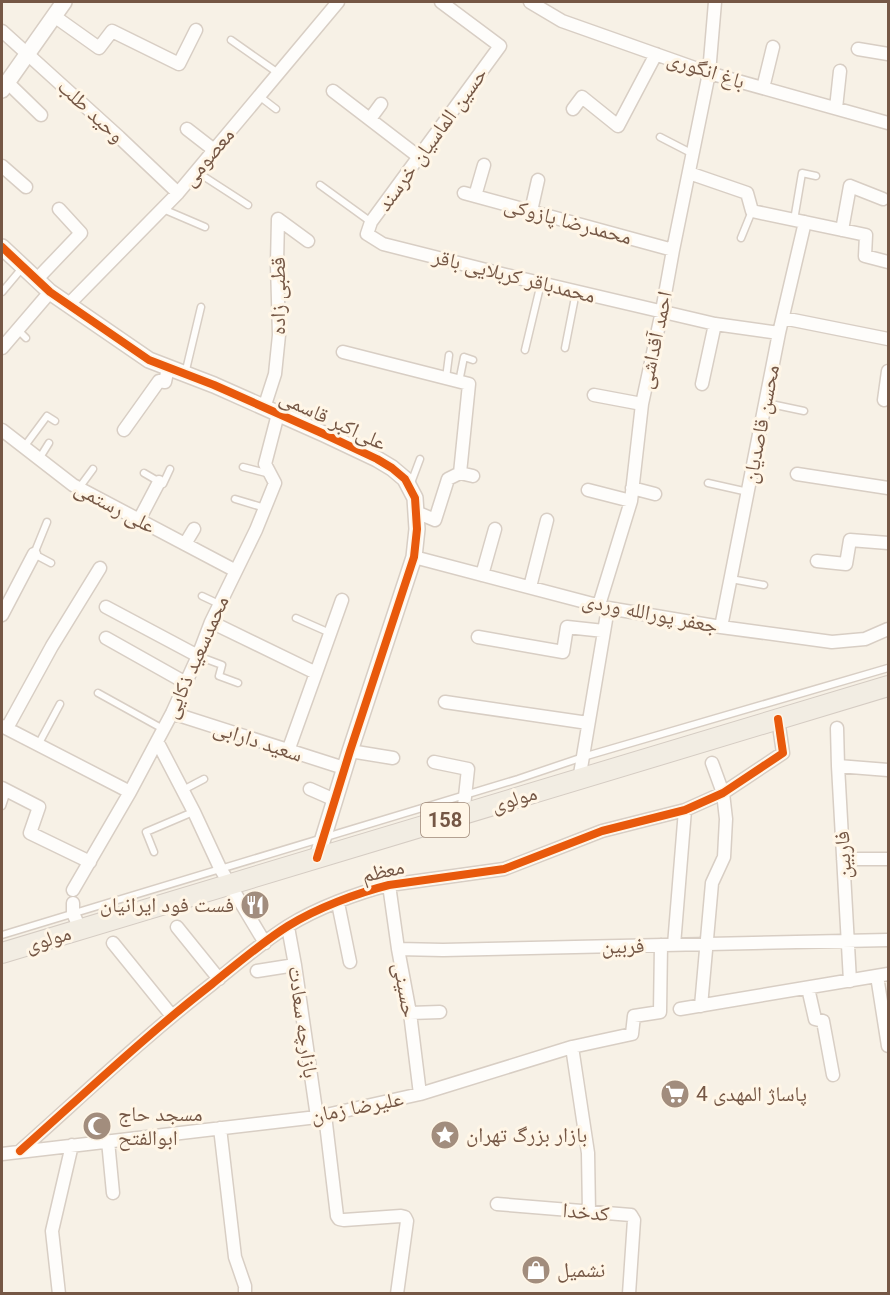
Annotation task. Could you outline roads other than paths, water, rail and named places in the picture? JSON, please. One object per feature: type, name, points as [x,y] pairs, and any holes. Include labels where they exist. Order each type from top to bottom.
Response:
[{"type":"main road","name":"مولوی","points":[[2,954],[75,909],[317,858],[464,805],[579,780],[888,686]]},
{"type":"street","points":[[41,115],[4,86],[64,2]]},
{"type":"street","name":"معصومی","points":[[68,305],[178,193],[338,2]]},
{"type":"street","name":"حسین الماسیان خرسند","points":[[369,228],[500,46],[441,2]]},
{"type":"street","name":"باغ انگوری","points":[[530,2],[562,21],[709,74],[888,123]]},
{"type":"street","name":"احمد آقداشی","points":[[579,780],[604,631],[603,607],[632,494],[642,404],[709,74],[716,2]]},
{"type":"street","points":[[54,16],[99,48],[112,31],[179,64],[196,30]]},
{"type":"street","name":"وحید طلب","points":[[2,31],[178,193]]},
{"type":"street","points":[[763,88],[773,47]]},
{"type":"street","points":[[858,49],[888,54]]},
{"type":"street","points":[[573,109],[582,97],[618,126],[656,54]]},
{"type":"street","points":[[836,108],[840,71]]},
{"type":"street","points":[[333,91],[419,157]]},
{"type":"street","points":[[370,119],[381,104]]},
{"type":"street","points":[[187,129],[214,150]]},
{"type":"street","name":"محمدرضا پازوکی","points":[[484,165],[470,195],[673,250]]},
{"type":"street","points":[[2,166],[26,188]]},
{"type":"street","points":[[689,173],[747,193],[752,211],[866,235],[865,256],[888,262]]},
{"type":"street","points":[[531,211],[538,180]]},
{"type":"street","points":[[842,230],[850,186],[883,199]]},
{"type":"street","points":[[37,279],[81,233],[59,209]]},
{"type":"street","name":"قطبی زاده","points":[[264,408],[275,374],[279,334],[274,218],[308,241]]},
{"type":"street","name":"محسن قاصدیان","points":[[721,627],[783,318],[799,221]]},
{"type":"street","name":"محمدباقر کربلایی باقر","points":[[369,228],[383,244],[715,324],[779,333]]},
{"type":"street","name":"علی‌اکبر قاسمی","points":[[2,247],[50,292],[149,360],[214,385],[377,459],[405,479],[410,487]]},
{"type":"street","points":[[2,348],[22,334],[50,292]]},
{"type":"street","points":[[783,318],[888,339]]},
{"type":"street","points":[[702,384],[715,324]]},
{"type":"street","points":[[343,352],[464,383],[460,472]]},
{"type":"street","points":[[124,430],[159,381],[165,382],[168,368]]},
{"type":"street","points":[[884,400],[888,371]]},
{"type":"street","points":[[594,395],[642,404]]},
{"type":"street","name":"محمدسعید ذکایی","points":[[75,909],[90,862],[172,713],[219,604],[256,530],[275,483],[265,465],[278,414]]},
{"type":"street","name":"علی رستمی","points":[[2,430],[79,488],[236,571]]},
{"type":"street","points":[[416,512],[435,520],[448,479],[460,472],[473,476]]},
{"type":"street","points":[[797,474],[888,487]]},
{"type":"street","points":[[139,520],[159,482]]},
{"type":"street","points":[[317,858],[344,768],[414,557],[417,529],[415,498],[410,487]]},
{"type":"street","points":[[588,490],[655,494]]},
{"type":"street","points":[[530,587],[547,520]]},
{"type":"street","points":[[185,544],[194,529]]},
{"type":"street","points":[[482,575],[495,529]]},
{"type":"street","points":[[817,561],[846,564],[850,540],[888,543]]},
{"type":"street","points":[[2,615],[34,554]]},
{"type":"street","name":"جعفر پورالله وردی","points":[[414,557],[603,607],[721,627],[832,642],[865,639],[888,629]]},
{"type":"street","points":[[100,568],[4,727],[130,792]]},
{"type":"street","points":[[288,751],[342,600]]},
{"type":"street","points":[[106,607],[198,656]]},
{"type":"street","points":[[211,622],[316,673]]},
{"type":"street","points":[[478,638],[563,652],[567,627],[604,631]]},
{"type":"street","points":[[106,638],[186,683]]},
{"type":"street","points":[[445,702],[588,723]]},
{"type":"street","name":"سعید دارابی","points":[[172,713],[344,768]]},
{"type":"street","name":"معظم","points":[[26,1151],[172,1016],[250,954],[311,913],[389,885],[504,869],[602,831],[685,810],[723,793],[783,753],[777,719]]},
{"type":"street","name":"فاربین","points":[[837,728],[850,981]]},
{"type":"street","name":"بازارچه سعادت","points":[[157,741],[225,876],[265,943]]},
{"type":"street","points":[[350,751],[393,758]]},
{"type":"street","points":[[434,762],[468,769],[464,805]]},
{"type":"street","points":[[701,1006],[712,883],[724,857],[726,819],[723,793],[712,763]]},
{"type":"street","points":[[838,765],[888,770]]},
{"type":"street","points":[[4,789],[39,807],[30,833],[90,862]]},
{"type":"street","points":[[310,789],[335,800]]},
{"type":"street","points":[[674,945],[685,810]]},
{"type":"street","points":[[843,859],[888,859]]},
{"type":"street","name":"حسینی","points":[[389,885],[410,1013],[420,1094]]},
{"type":"street","points":[[338,903],[350,962]]},
{"type":"street","points":[[177,927],[219,979]]},
{"type":"street","name":"بازارچه سعادت","points":[[288,927],[337,1216],[345,1220],[401,1216],[405,1218],[407,1221],[397,1293]]},
{"type":"street","name":"فربین","points":[[398,949],[443,950],[888,940]]},
{"type":"street","points":[[113,943],[172,1016]]},
{"type":"street","name":"علیرضا زمان","points":[[2,1154],[321,1116],[420,1094],[572,1047],[632,1034],[634,1016],[660,1012],[661,945]]},
{"type":"street","points":[[257,971],[295,965]]},
{"type":"street","points":[[680,1009],[883,975],[888,1046]]},
{"type":"street","points":[[808,988],[815,1019],[822,1021],[833,1075]]},
{"type":"street","points":[[410,1013],[440,1012]]},
{"type":"street","points":[[572,1047],[588,1153],[589,1212]]},
{"type":"street","points":[[220,1128],[235,1257],[245,1286],[245,1293]]},
{"type":"street","points":[[108,1141],[113,1193]]},
{"type":"street","points":[[59,1293],[52,1232],[72,1145]]},
{"type":"street","name":"کدخدا","points":[[498,1204],[633,1217],[629,1293]]},
{"type":"lane","points":[[231,40],[278,73]]},
{"type":"lane","points":[[259,96],[276,109]]},
{"type":"lane","points":[[660,137],[693,154]]},
{"type":"lane","points":[[196,171],[248,205]]},
{"type":"lane","points":[[799,221],[802,173],[816,176]]},
{"type":"lane","points":[[320,185],[369,228]]},
{"type":"lane","points":[[163,208],[205,226]]},
{"type":"lane","points":[[741,238],[752,211]]},
{"type":"lane","points":[[2,292],[24,267]]},
{"type":"lane","points":[[525,350],[542,283]]},
{"type":"lane","points":[[565,348],[576,291]]},
{"type":"lane","points":[[185,374],[201,307]]},
{"type":"lane","points":[[446,378],[449,355]]},
{"type":"lane","points":[[464,383],[464,357],[473,360]]},
{"type":"lane","points":[[766,403],[804,411]]},
{"type":"lane","points":[[23,447],[47,416],[55,421]]},
{"type":"lane","points":[[39,459],[49,443]]},
{"type":"lane","points":[[410,487],[420,459]]},
{"type":"lane","points":[[243,467],[270,475]]},
{"type":"lane","points":[[79,488],[93,469]]},
{"type":"lane","points":[[144,473],[163,484],[170,469]]},
{"type":"lane","points":[[708,483],[748,492]]},
{"type":"lane","points":[[235,499],[265,508]]},
{"type":"lane","points":[[47,522],[34,554],[51,563]]},
{"type":"lane","points":[[731,579],[764,585]]},
{"type":"lane","points":[[202,596],[219,604]]},
{"type":"lane","points":[[296,618],[330,633]]},
{"type":"lane","points":[[198,656],[222,665],[219,676],[238,683]]},
{"type":"lane","points":[[225,876],[323,838],[464,805],[518,779],[583,757],[888,668]]},
{"type":"lane","points":[[98,693],[164,729]]},
{"type":"lane","points":[[38,745],[60,704]]},
{"type":"lane","points":[[183,790],[204,779]]},
{"type":"lane","points":[[2,806],[4,789]]},
{"type":"lane","points":[[154,852],[146,832],[194,812]]},
{"type":"lane","points":[[2,935],[75,909]]},
{"type":"place","name":"فست فود ایرانیان","points":[[255,905]]},
{"type":"place","name":"پاساژ المهدی 4","points":[[675,1094]]},
{"type":"place","name":"مسجد حاج ابوالفتح","points":[[97,1126]]},
{"type":"place","name":"بازار بزرگ تهران","points":[[445,1135]]},
{"type":"place","name":"نشمیل","points":[[536,1270]]}]
